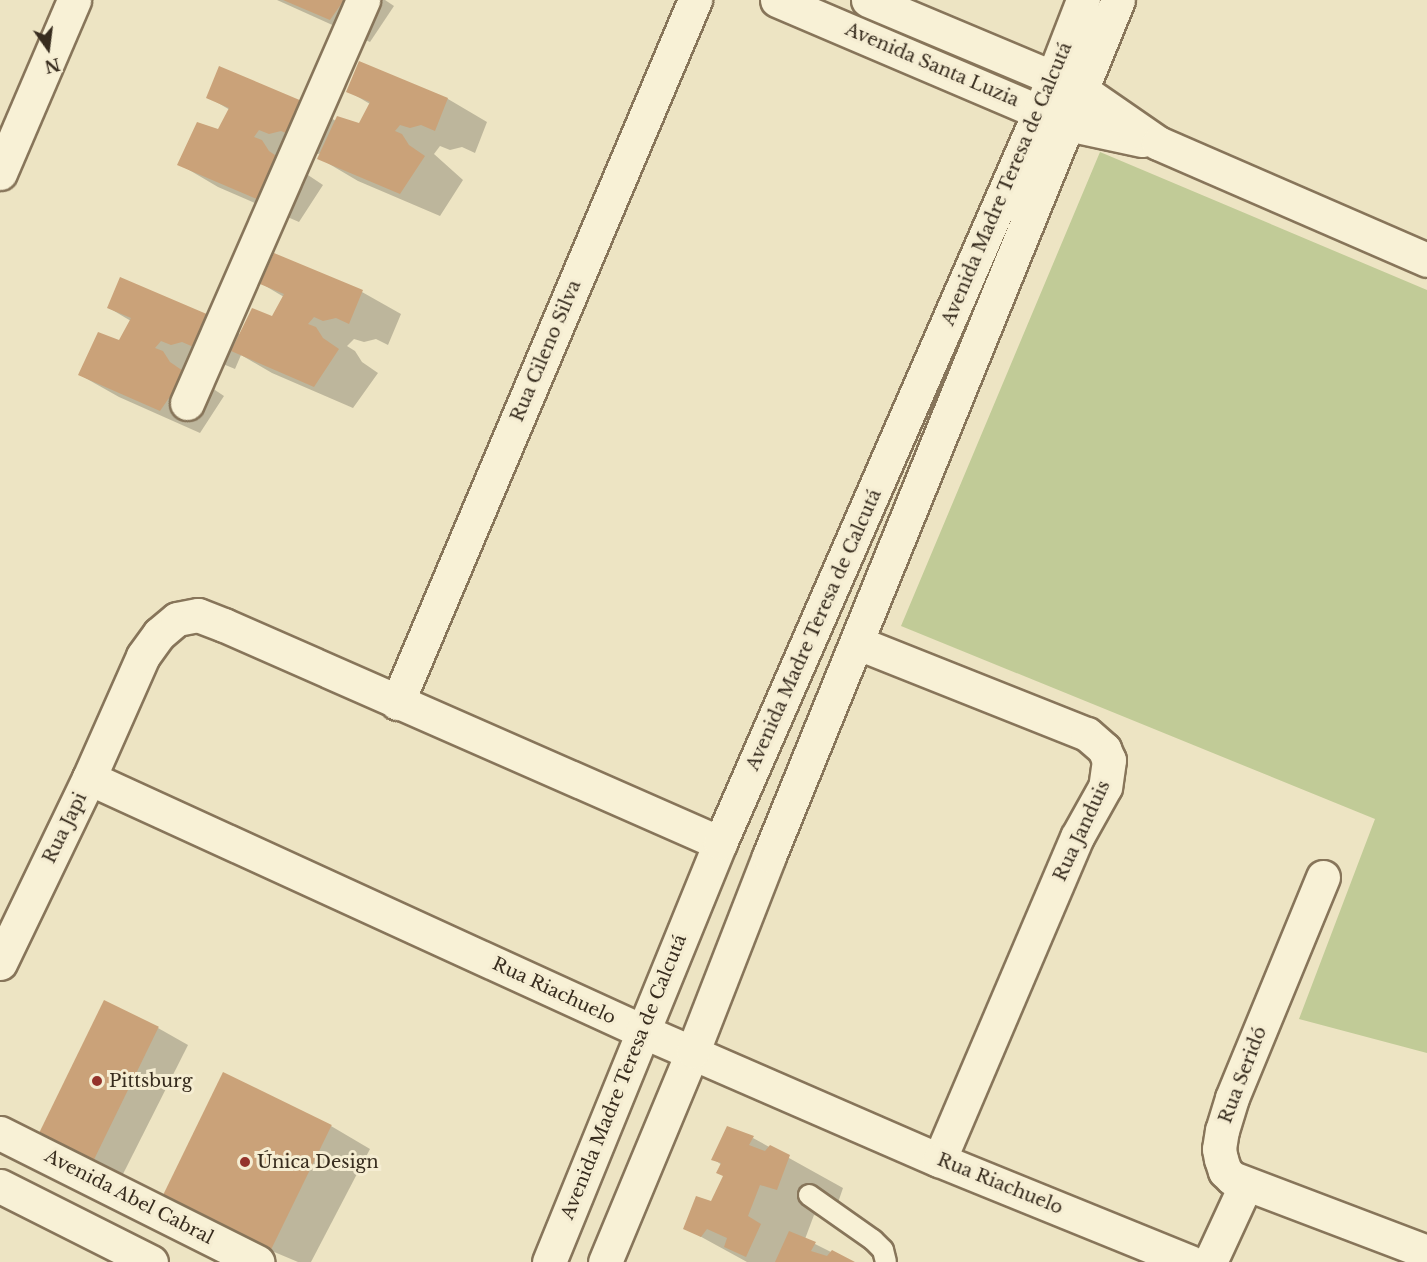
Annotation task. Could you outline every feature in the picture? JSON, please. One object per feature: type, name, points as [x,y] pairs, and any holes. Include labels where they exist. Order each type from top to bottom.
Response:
[{"type":"street","points":[[0,173],[74,0]]},
{"type":"street","points":[[187,403],[363,0]]},
{"type":"street","name":"Rua Cileno Silva","points":[[397,703],[695,0]]},
{"type":"street","name":"Avenida Santa Luzia","points":[[777,0],[1054,117],[1158,143],[1427,260]]},
{"type":"street","name":"Avenida Santa Luzia","points":[[868,0],[1068,84],[1158,143]]},
{"type":"street","name":"Avenida Madre Teresa de Calcutá","points":[[1068,84],[1083,0]]},
{"type":"street","name":"Avenida Madre Teresa de Calcutá","points":[[549,1262],[720,843],[1068,84],[1118,0]]},
{"type":"street","name":"Avenida Madre Teresa de Calcutá","points":[[605,1262],[693,1052],[769,856],[858,644],[1054,117]]},
{"type":"street","name":"Rua Japi","points":[[0,963],[89,778],[143,656],[159,634],[177,619],[198,615],[720,843]]},
{"type":"street","name":"Rua Janduis","points":[[858,644],[1087,734],[1104,749],[1109,760],[1105,786],[1077,837],[939,1160]]},
{"type":"street","name":"Rua Riachuelo","points":[[89,778],[642,1031],[939,1160],[1190,1262]]},
{"type":"street","name":"Rua Seridó","points":[[1246,1184],[1232,1178],[1225,1171],[1219,1149],[1222,1130],[1232,1098],[1323,877]]},
{"type":"street","name":"Avenida Abel Cabral","points":[[0,1133],[258,1262]]},
{"type":"street","points":[[1210,1262],[1246,1184],[1427,1252]]},
{"type":"street","points":[[0,1186],[151,1262]]},
{"type":"lane","points":[[808,1195],[873,1240],[883,1250],[886,1262]]},
{"type":"green space","points":[[1100,152],[1427,290],[1427,1053],[1299,1019],[1375,819],[901,626]]},
{"type":"building","points":[[283,0],[344,0],[330,20]]},
{"type":"building","points":[[359,61],[448,98],[435,131],[421,125],[410,128],[400,125],[395,131],[402,134],[409,145],[425,156],[400,194],[317,159],[337,116],[359,123],[370,102],[346,92]]},
{"type":"building","points":[[219,66],[309,104],[295,137],[281,131],[269,134],[259,130],[254,137],[262,140],[269,151],[285,162],[259,200],[177,165],[197,122],[218,129],[229,108],[206,98]]},
{"type":"building","points":[[274,253],[363,290],[349,324],[336,318],[323,321],[314,317],[308,324],[316,327],[323,338],[339,349],[314,387],[231,351],[252,308],[272,316],[284,294],[260,284]]},
{"type":"building","points":[[120,277],[209,315],[196,348],[182,342],[171,345],[161,341],[155,348],[163,351],[170,362],[186,373],[160,411],[78,375],[98,332],[119,340],[131,318],[107,308]]},
{"type":"building","name":"Pittsburg","points":[[104,1000],[159,1027],[92,1163],[37,1137]]},
{"type":"building","name":"Única Design","points":[[223,1072],[332,1125],[270,1253],[161,1200]]},
{"type":"building","points":[[727,1126],[754,1136],[749,1145],[765,1151],[770,1145],[790,1155],[777,1190],[760,1185],[748,1216],[761,1224],[746,1257],[724,1247],[727,1238],[707,1229],[701,1237],[683,1229],[696,1196],[711,1201],[723,1176],[716,1173],[721,1163],[711,1160]]},
{"type":"building","points":[[789,1231],[816,1242],[811,1251],[827,1256],[832,1250],[855,1262],[775,1262]]},
{"type":"place","name":"Pittsburg","points":[[97,1081]]},
{"type":"place","name":"Única Design","points":[[245,1162]]}]
